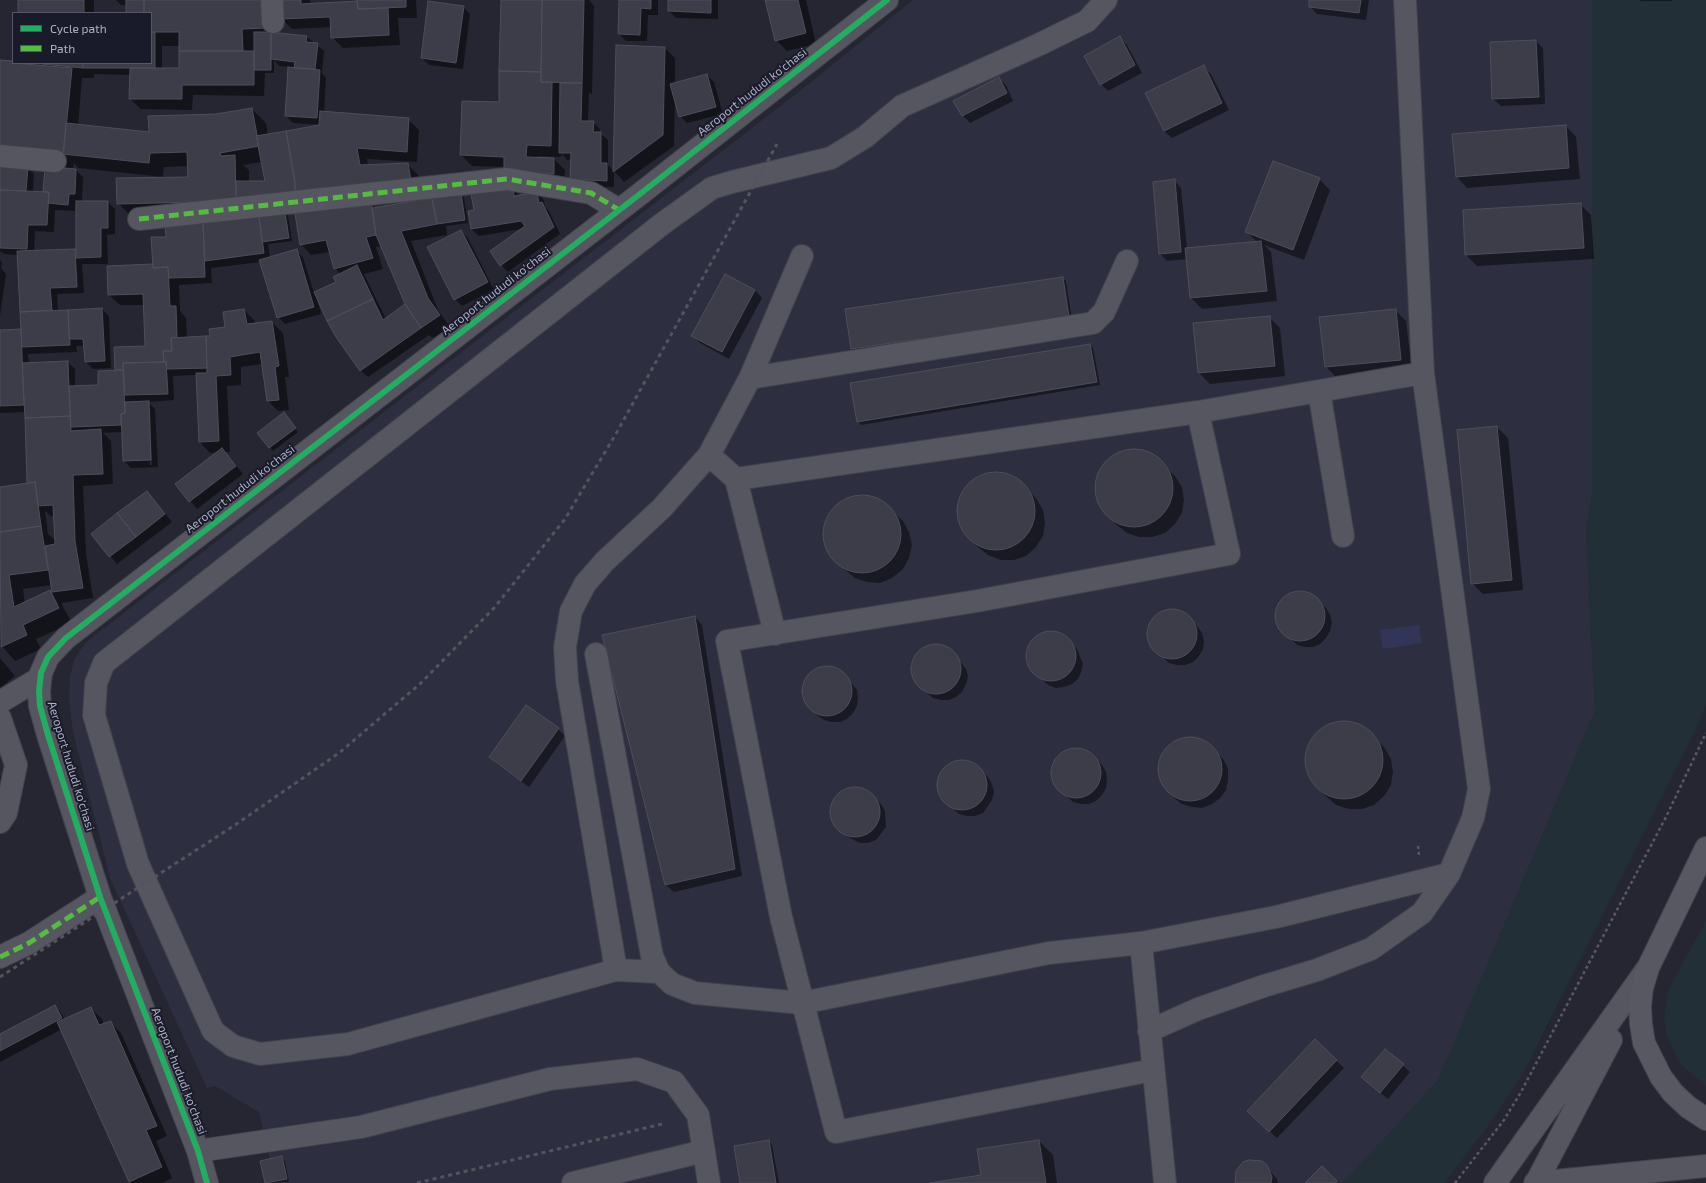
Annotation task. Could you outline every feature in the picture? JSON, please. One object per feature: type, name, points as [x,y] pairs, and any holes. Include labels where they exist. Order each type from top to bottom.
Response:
[{"type":"main road","points":[[1706,848],[1701,864],[1648,968],[1642,988],[1640,1006],[1644,1043],[1661,1077],[1673,1093],[1688,1107],[1706,1119]]},
{"type":"street","points":[[272,0],[273,22]]},
{"type":"street","name":"Aeroport hududi ko'chasi","points":[[207,1183],[198,1151],[100,897],[48,735],[40,706],[40,678],[48,657],[66,638],[619,210],[887,0]]},
{"type":"street","points":[[659,972],[616,970],[348,1044],[260,1054],[233,1046],[213,1030],[138,864],[94,715],[96,683],[104,663],[662,224],[712,188],[831,158],[865,137],[902,106],[1038,45],[1087,21],[1106,0]]},
{"type":"street","points":[[1149,1031],[1198,1009],[1264,986],[1318,970],[1371,950],[1422,913],[1449,874],[1473,818],[1479,789],[1422,373],[1405,0]]},
{"type":"street","points":[[0,156],[55,161]]},
{"type":"street","points":[[139,219],[507,179],[591,192],[619,210]]},
{"type":"street","points":[[616,970],[567,681],[564,647],[569,619],[585,584],[605,561],[662,508],[709,455],[750,378],[802,256]]},
{"type":"street","points":[[750,378],[1093,323],[1104,312],[1127,261]]},
{"type":"street","points":[[736,478],[1198,412],[1422,373]]},
{"type":"street","points":[[1318,391],[1343,536]]},
{"type":"street","points":[[1153,1070],[836,1132],[781,917],[727,642],[978,601],[1229,554],[1198,412]]},
{"type":"street","points":[[709,455],[736,478],[775,634]]},
{"type":"street","points":[[596,654],[652,956],[659,972],[672,984],[695,993],[802,1003],[1049,953],[1141,943],[1276,917],[1449,874]]},
{"type":"street","points":[[0,702],[40,678]]},
{"type":"street","points":[[0,718],[16,765],[6,813],[0,822]]},
{"type":"street","points":[[0,957],[29,943],[100,897]]},
{"type":"street","points":[[1141,943],[1165,1183]]},
{"type":"street","points":[[1536,1183],[1648,968]]},
{"type":"street","points":[[1495,1183],[1648,968]]},
{"type":"street","points":[[198,1151],[361,1127],[550,1079],[637,1069],[674,1082],[698,1115],[709,1183]]},
{"type":"street","points":[[574,1183],[704,1151]]},
{"type":"street","points":[[1536,1183],[1706,1166]]},
{"type":"path","points":[[1455,1183],[1504,1120],[1521,1092],[1666,817],[1706,733]]},
{"type":"shaded area","points":[[913,0],[1592,0],[1592,496],[1586,528],[1595,711],[1438,1081],[1343,1183],[270,1183],[275,1182],[259,1112],[215,1086],[207,1088],[110,878],[73,732],[69,698],[70,677],[74,660],[83,646],[90,639],[796,94]]},
{"type":"shaded area","points":[[1592,0],[1706,0],[1706,705],[1697,727],[1522,1075],[1485,1130],[1444,1183],[1343,1183],[1438,1080],[1595,711],[1586,528],[1592,496]]},
{"type":"shaded area","points":[[1706,921],[1706,1086],[1682,1065],[1676,1056],[1666,1033],[1664,1020],[1667,996],[1671,984]]},
{"type":"water","points":[[1419,625],[1422,643],[1383,649],[1380,630]]},
{"type":"building","points":[[18,0],[84,0],[84,12],[18,12]]},
{"type":"building","points":[[126,0],[144,0],[144,12],[126,12]]},
{"type":"building","points":[[144,0],[265,0],[267,28],[242,29],[243,51],[179,51],[179,32],[152,32],[152,12],[144,12]]},
{"type":"building","points":[[279,0],[301,0],[301,4],[357,1],[358,9],[388,8],[389,35],[331,38],[330,17],[280,19]]},
{"type":"building","points":[[357,0],[406,0],[406,7],[358,9]]},
{"type":"building","points":[[501,0],[542,0],[541,72],[499,71]]},
{"type":"building","points":[[542,0],[584,0],[582,83],[541,82]]},
{"type":"building","points":[[619,0],[651,0],[651,9],[641,8],[640,35],[618,34]]},
{"type":"building","points":[[668,0],[711,0],[711,13],[668,11]]},
{"type":"building","points":[[765,0],[798,0],[806,33],[775,41]]},
{"type":"building","points":[[1309,0],[1361,0],[1359,13],[1309,7]]},
{"type":"building","points":[[428,1],[464,6],[456,63],[421,58]]},
{"type":"building","points":[[152,32],[155,32],[155,68],[83,68],[83,64],[152,64]]},
{"type":"building","points":[[254,32],[271,32],[271,70],[254,70]]},
{"type":"building","points":[[271,32],[307,36],[306,42],[318,43],[315,69],[294,68],[295,62],[271,59]]},
{"type":"building","points":[[1120,36],[1135,65],[1100,85],[1084,56]]},
{"type":"building","points":[[1536,40],[1539,97],[1492,99],[1490,42]]},
{"type":"building","points":[[616,45],[665,47],[663,135],[613,172]]},
{"type":"building","points":[[179,51],[254,51],[254,85],[182,85],[182,99],[129,99],[130,68],[179,68]]},
{"type":"building","points":[[0,60],[12,61],[12,64],[72,68],[63,158],[0,151]]},
{"type":"building","points":[[42,64],[83,64],[83,68]]},
{"type":"building","points":[[1204,65],[1222,103],[1164,131],[1145,93]]},
{"type":"building","points":[[288,67],[320,70],[317,118],[285,116]]},
{"type":"building","points":[[499,71],[541,72],[541,82],[552,82],[551,146],[527,145],[526,157],[554,158],[554,174],[504,173],[504,157],[460,155],[462,101],[499,102]]},
{"type":"building","points":[[707,74],[716,107],[679,117],[670,84]]},
{"type":"building","points":[[999,77],[1007,93],[962,116],[953,101]]},
{"type":"building","points":[[560,83],[582,83],[581,121],[594,121],[593,132],[601,132],[601,163],[607,163],[607,181],[570,179],[571,153],[559,153]]},
{"type":"building","points":[[252,108],[259,146],[220,153],[221,156],[235,155],[236,201],[117,204],[116,178],[188,177],[187,152],[150,153],[149,163],[63,154],[66,123],[149,132],[148,116],[216,114]]},
{"type":"building","points":[[320,111],[409,118],[407,152],[357,148],[360,165],[408,163],[411,181],[297,197],[286,131],[319,125]]},
{"type":"building","points":[[1566,125],[1569,168],[1456,177],[1452,134]]},
{"type":"building","points":[[286,131],[295,180],[295,200],[236,201],[236,181],[265,181],[256,136]]},
{"type":"building","points":[[1273,161],[1320,178],[1293,250],[1245,232]]},
{"type":"building","points":[[0,165],[28,166],[26,191],[0,190]]},
{"type":"building","points":[[45,167],[76,169],[75,194],[69,194],[68,205],[48,203],[49,192],[43,192]]},
{"type":"building","points":[[1175,179],[1181,252],[1159,254],[1153,182]]},
{"type":"building","points":[[513,187],[514,196],[537,192],[539,203],[542,202],[554,227],[500,266],[490,251],[525,226],[521,221],[471,229],[468,211],[474,210],[471,194]]},
{"type":"building","points":[[0,190],[49,192],[47,225],[28,225],[27,249],[0,248]]},
{"type":"building","points":[[461,193],[465,220],[437,224],[432,198]]},
{"type":"building","points":[[432,198],[437,224],[401,231],[428,298],[440,315],[421,328],[405,304],[376,235],[372,208]]},
{"type":"building","points":[[76,201],[108,201],[108,228],[101,228],[101,257],[76,258]]},
{"type":"building","points":[[371,201],[376,235],[366,237],[373,258],[334,269],[326,240],[300,245],[295,214]]},
{"type":"building","points":[[1581,203],[1584,248],[1465,255],[1463,210]]},
{"type":"building","points":[[285,212],[289,238],[262,242],[259,216]]},
{"type":"building","points":[[259,216],[264,253],[205,261],[203,223]]},
{"type":"building","points":[[203,223],[205,277],[169,278],[168,267],[153,268],[151,237],[166,237],[165,225]]},
{"type":"building","points":[[461,230],[488,282],[454,300],[427,247]]},
{"type":"building","points":[[1261,241],[1267,291],[1190,298],[1185,248]]},
{"type":"building","points":[[75,249],[77,287],[50,288],[52,310],[20,312],[17,251]]},
{"type":"building","points":[[297,249],[314,307],[277,318],[259,260]]},
{"type":"building","points":[[153,264],[153,268],[168,267],[170,306],[176,306],[177,337],[171,338],[172,351],[163,351],[164,362],[123,363],[123,370],[115,370],[114,347],[145,346],[143,294],[108,295],[107,266]]},
{"type":"building","points":[[357,265],[373,299],[327,321],[314,292],[336,282],[333,277]]},
{"type":"building","points":[[725,274],[755,290],[722,352],[691,336]]},
{"type":"building","points":[[1063,277],[1069,317],[851,349],[845,309]]},
{"type":"building","points":[[373,299],[383,320],[405,304],[421,328],[360,371],[336,337],[327,321]]},
{"type":"building","points":[[102,308],[105,361],[85,362],[83,339],[69,339],[68,310]]},
{"type":"building","points":[[244,309],[247,324],[272,321],[279,366],[275,367],[279,400],[267,401],[260,352],[230,357],[231,375],[216,376],[219,441],[199,442],[196,373],[207,373],[206,336],[210,336],[209,329],[225,327],[223,312]]},
{"type":"building","points":[[1396,309],[1401,360],[1325,367],[1319,317]]},
{"type":"building","points":[[68,310],[70,345],[22,347],[20,312]]},
{"type":"building","points":[[1270,316],[1275,366],[1198,373],[1193,323]]},
{"type":"building","points":[[21,329],[24,405],[0,406],[0,330]]},
{"type":"building","points":[[206,336],[207,368],[167,369],[166,362],[164,362],[163,351],[172,351],[171,338]]},
{"type":"building","points":[[1090,344],[1097,382],[857,422],[850,383]]},
{"type":"building","points":[[68,361],[70,416],[25,418],[22,363]]},
{"type":"building","points":[[166,362],[168,394],[125,395],[123,363]]},
{"type":"building","points":[[123,370],[125,413],[121,414],[121,425],[71,427],[69,386],[98,385],[98,371]]},
{"type":"building","points":[[149,401],[151,460],[123,461],[121,414],[125,413],[125,402]]},
{"type":"building","points":[[284,412],[296,428],[269,448],[257,433]]},
{"type":"building","points":[[70,416],[71,431],[101,429],[103,474],[73,475],[75,541],[83,588],[52,592],[45,546],[55,544],[53,505],[38,506],[35,482],[27,483],[25,418]]},
{"type":"building","points":[[1497,426],[1512,580],[1471,584],[1457,430]]},
{"type":"building","points":[[222,448],[236,466],[189,502],[175,484]]},
{"type":"building","points":[[1134,449],[1149,452],[1161,461],[1170,473],[1173,488],[1170,503],[1161,515],[1149,524],[1134,527],[1119,524],[1107,515],[1098,503],[1095,488],[1098,473],[1107,461],[1119,452]]},
{"type":"building","points":[[996,472],[1011,475],[1023,484],[1032,496],[1035,511],[1032,526],[1023,538],[1011,547],[996,550],[981,547],[969,538],[960,526],[957,511],[960,496],[969,484],[981,475]]},
{"type":"building","points":[[35,482],[41,526],[0,532],[0,487]]},
{"type":"building","points":[[147,491],[165,514],[136,537],[117,513]]},
{"type":"building","points":[[862,495],[877,498],[889,507],[898,519],[901,534],[898,549],[889,561],[877,570],[862,573],[847,570],[835,561],[826,549],[823,534],[826,519],[835,507],[847,498]]},
{"type":"building","points":[[117,513],[136,537],[109,557],[91,534]]},
{"type":"building","points":[[41,526],[48,570],[9,575],[14,607],[50,590],[59,608],[23,625],[27,635],[1,647],[0,532]]},
{"type":"building","points":[[1300,591],[1309,593],[1320,602],[1325,616],[1323,625],[1314,636],[1300,641],[1291,639],[1280,630],[1275,616],[1277,607],[1286,596]]},
{"type":"building","points":[[1172,609],[1181,611],[1192,620],[1197,634],[1195,643],[1186,654],[1172,659],[1163,657],[1152,648],[1147,634],[1149,625],[1158,614]]},
{"type":"building","points":[[695,616],[735,869],[665,885],[602,635]]},
{"type":"building","points":[[1051,631],[1060,633],[1071,642],[1076,656],[1074,665],[1065,676],[1051,681],[1042,679],[1031,670],[1026,656],[1028,647],[1037,636]]},
{"type":"building","points":[[936,644],[945,646],[956,655],[961,669],[959,678],[950,689],[936,694],[927,692],[916,683],[911,669],[913,660],[922,649]]},
{"type":"building","points":[[827,666],[836,668],[847,677],[852,691],[850,700],[841,711],[827,716],[818,714],[807,705],[802,691],[804,682],[813,671]]},
{"type":"building","points":[[526,705],[559,728],[521,781],[489,757]]},
{"type":"building","points":[[1344,721],[1359,724],[1371,733],[1380,745],[1383,760],[1380,775],[1371,787],[1359,796],[1344,799],[1329,796],[1317,787],[1308,775],[1305,760],[1308,745],[1317,733],[1329,724]]},
{"type":"building","points":[[1190,737],[1208,742],[1213,746],[1217,751],[1222,769],[1217,787],[1213,792],[1208,796],[1190,801],[1172,796],[1167,792],[1163,787],[1158,769],[1163,751],[1167,746],[1172,742]]},
{"type":"building","points":[[1076,748],[1085,750],[1096,759],[1101,773],[1099,782],[1090,793],[1076,798],[1067,796],[1056,787],[1051,773],[1053,764],[1062,753]]},
{"type":"building","points":[[962,760],[971,762],[982,771],[987,785],[985,794],[976,805],[962,810],[953,808],[942,799],[937,785],[939,776],[948,765]]},
{"type":"building","points":[[855,787],[864,789],[875,798],[880,812],[878,821],[869,832],[855,837],[846,835],[835,826],[830,812],[832,803],[841,792]]},
{"type":"building","points":[[55,1005],[62,1018],[0,1051],[0,1034]]},
{"type":"building","points":[[91,1007],[99,1025],[111,1021],[157,1126],[146,1130],[162,1167],[129,1182],[57,1022]]},
{"type":"building","points":[[1315,1039],[1337,1060],[1269,1132],[1247,1111]]},
{"type":"building","points":[[1385,1049],[1404,1064],[1380,1093],[1361,1077]]},
{"type":"building","points":[[769,1140],[776,1183],[740,1183],[734,1146]]},
{"type":"building","points":[[1039,1140],[1046,1183],[930,1183],[981,1175],[977,1149]]},
{"type":"building","points":[[282,1156],[287,1179],[265,1183],[260,1161]]},
{"type":"building","points":[[1249,1160],[1262,1161],[1267,1165],[1272,1177],[1271,1183],[1235,1183],[1236,1171],[1243,1162]]},
{"type":"building","points":[[1322,1166],[1337,1181],[1335,1183],[1305,1183]]},
{"type":"railway","points":[[0,977],[235,825],[339,753],[421,683],[494,608],[565,519],[617,432],[777,144]]},
{"type":"railway","points":[[417,1183],[662,1124]]},
{"type":"marked path","points":[[139,219],[507,179],[591,193],[619,210]]},
{"type":"marked path","points":[[0,957],[29,943],[100,897]]},
{"type":"cycle path","points":[[207,1183],[198,1151],[100,897],[48,735],[40,706],[39,691],[41,673],[48,657],[66,638],[640,194],[887,0]]}]
